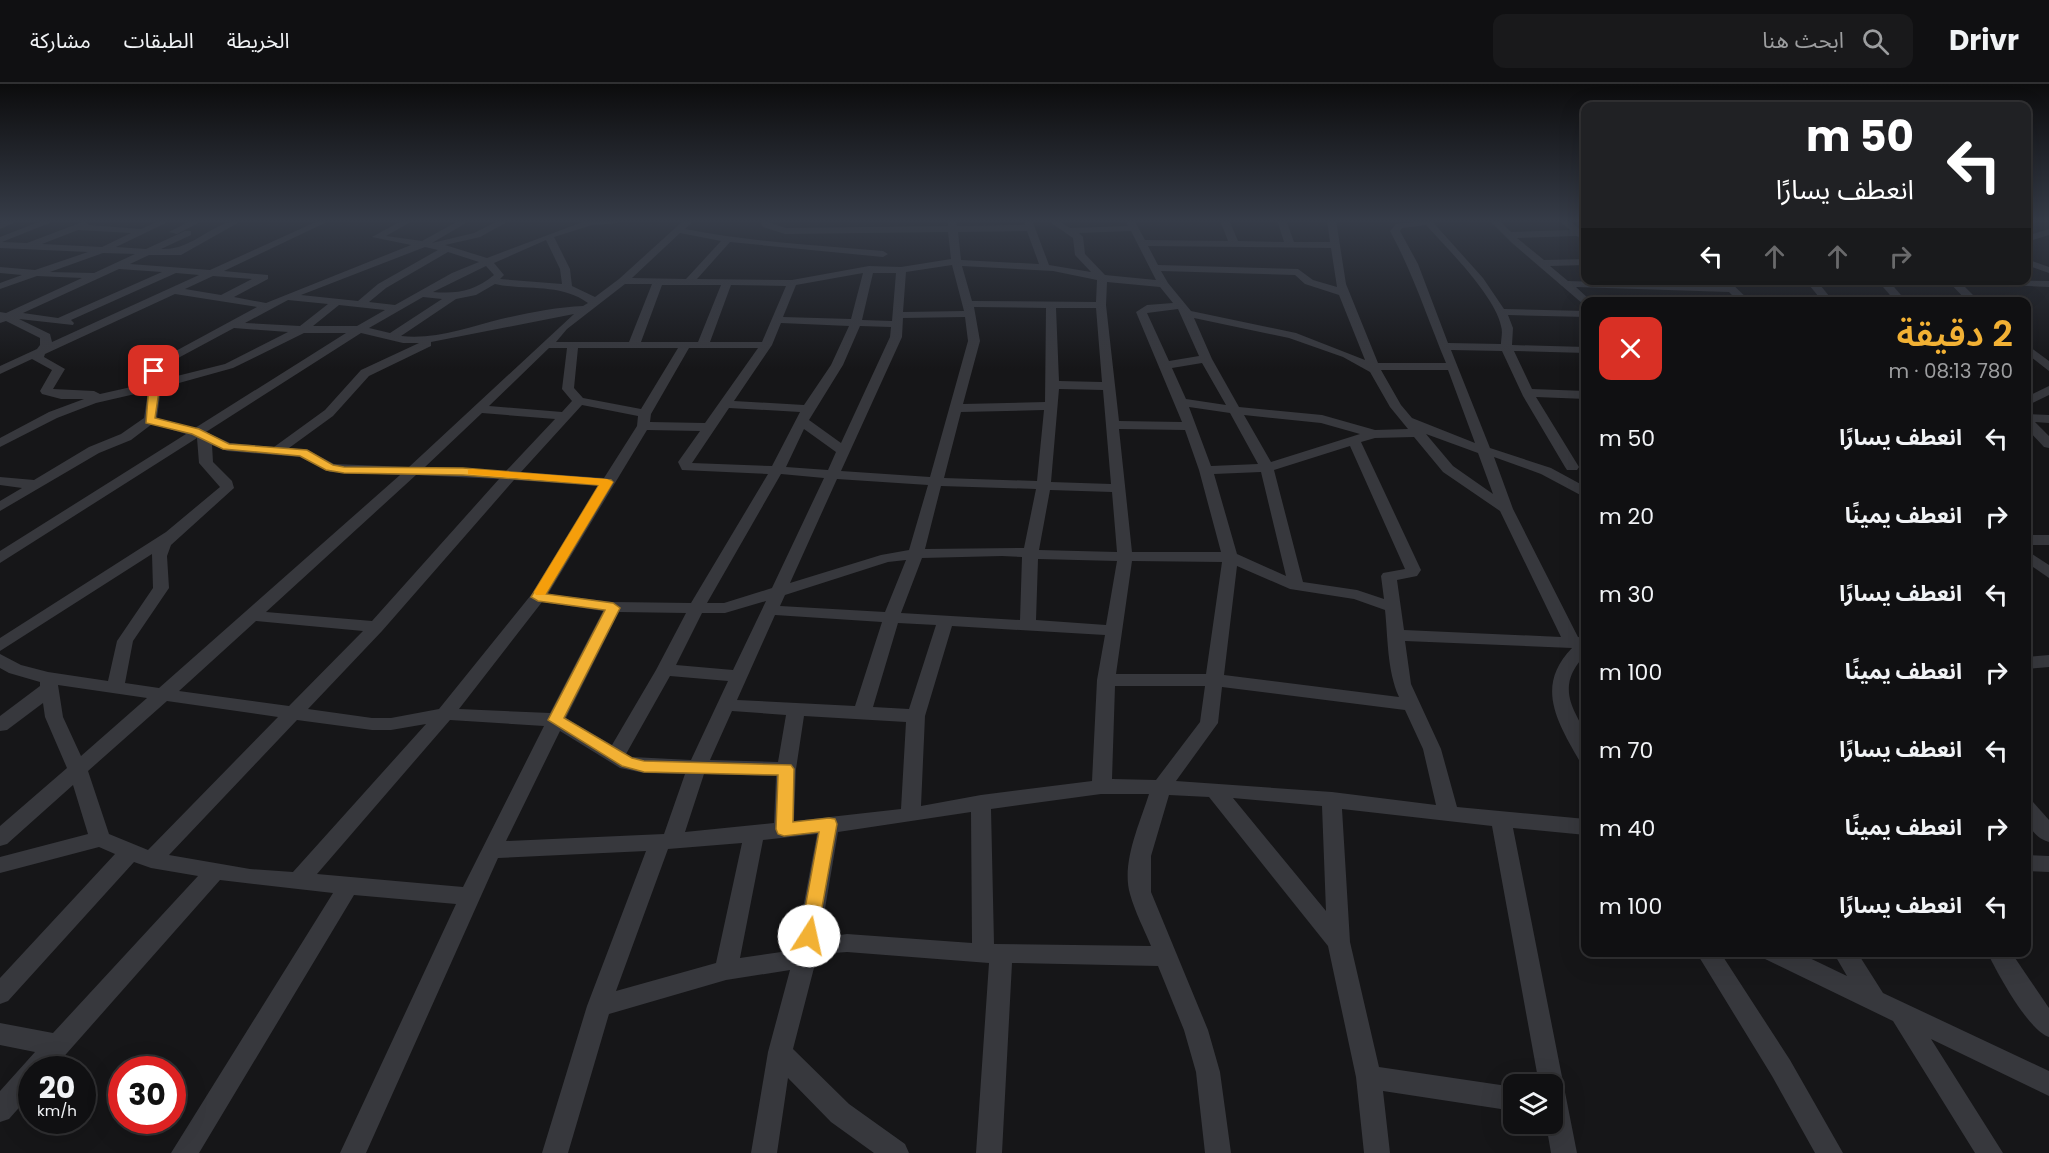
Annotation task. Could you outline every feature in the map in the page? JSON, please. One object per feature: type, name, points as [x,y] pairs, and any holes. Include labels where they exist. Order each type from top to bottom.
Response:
[{"type":"street","points":[[0,270],[101,275]]},
{"type":"street","points":[[0,286],[41,270]]},
{"type":"street","points":[[5,316],[112,270]]},
{"type":"street","points":[[161,270],[264,277],[224,298]]},
{"type":"street","points":[[0,370],[222,270]]},
{"type":"street","points":[[0,507],[94,450],[126,437],[150,420],[155,384],[154,371],[158,368],[231,325],[285,297],[359,270]]},
{"type":"street","points":[[358,306],[412,270]]},
{"type":"street","points":[[0,558],[200,434],[359,329],[470,270]]},
{"type":"street","points":[[373,294],[462,297],[494,281],[500,275],[498,270]]},
{"type":"street","points":[[565,270],[567,286]]},
{"type":"street","points":[[0,838],[253,616],[589,305],[635,270]]},
{"type":"street","points":[[689,281],[699,270]]},
{"type":"street","points":[[623,281],[792,283],[864,270]]},
{"type":"street","points":[[615,756],[664,670],[694,610],[777,470],[805,415],[837,365],[856,322],[869,270]]},
{"type":"street","points":[[555,1153],[599,1006],[696,769],[845,452],[896,337],[901,270],[897,270]]},
{"type":"street","points":[[863,711],[891,618],[916,554],[974,341],[969,309],[958,270]]},
{"type":"street","points":[[1060,270],[1102,278],[1163,284]]},
{"type":"street","points":[[1094,270],[1102,278],[1101,305],[1125,556],[1111,630],[1106,680],[1102,787]]},
{"type":"street","points":[[1156,270],[1163,284],[1182,309],[1233,411],[1267,468],[1296,586]]},
{"type":"street","points":[[1222,270],[1298,272],[1309,282],[1344,293]]},
{"type":"street","points":[[1339,270],[1344,293],[1374,368],[1396,407],[1410,420],[1448,469],[1506,509]]},
{"type":"street","points":[[1415,270],[1506,509],[1581,643]]},
{"type":"street","points":[[1469,270],[1500,312],[1509,329],[1507,348],[1528,393],[1579,467]]},
{"type":"street","points":[[1552,270],[1582,297]]},
{"type":"street","points":[[58,322],[174,271]]},
{"type":"street","points":[[494,281],[517,286],[567,286],[580,290],[589,305]]},
{"type":"street","points":[[634,344],[658,281]]},
{"type":"street","points":[[703,344],[727,282]]},
{"type":"street","points":[[792,283],[766,345],[726,404],[707,427],[685,462],[687,467],[777,470],[937,482],[1118,488]]},
{"type":"street","points":[[2031,283],[2049,284]]},
{"type":"street","points":[[1568,284],[1581,284]]},
{"type":"street","points":[[1596,285],[1733,290]]},
{"type":"street","points":[[1728,285],[1737,297]]},
{"type":"street","points":[[1814,285],[1825,297]]},
{"type":"street","points":[[1887,285],[1897,297]]},
{"type":"street","points":[[1957,285],[1970,297]]},
{"type":"street","points":[[177,291],[268,306]]},
{"type":"street","points":[[285,297],[358,306],[397,308]]},
{"type":"street","points":[[392,337],[451,298]]},
{"type":"street","points":[[0,443],[53,415],[110,395],[196,376],[228,366],[302,330],[336,303]]},
{"type":"street","points":[[231,325],[302,330],[359,329],[392,337],[420,340],[441,338],[504,322],[589,305]]},
{"type":"street","points":[[1028,626],[1030,554],[1044,485],[1049,406],[1053,385],[1051,305]]},
{"type":"street","points":[[778,320],[856,322],[969,309],[1101,305]]},
{"type":"street","points":[[1218,1153],[1208,1072],[1196,1030],[1168,956],[1140,892],[1139,873],[1141,856],[1161,787],[1209,723],[1230,557],[1206,470],[1181,402],[1141,312],[1147,308],[1182,309],[1292,335],[1347,355],[1374,368],[1453,368]]},
{"type":"street","points":[[1500,312],[1581,314]]},
{"type":"street","points":[[5,316],[88,323],[115,319]]},
{"type":"street","points":[[5,316],[46,336],[46,346],[39,353],[38,359],[59,369],[46,392],[61,395],[110,395]]},
{"type":"street","points":[[279,450],[330,413],[371,369],[441,338]]},
{"type":"street","points":[[298,881],[445,714],[538,597],[644,420],[686,344]]},
{"type":"street","points":[[546,345],[766,345]]},
{"type":"street","points":[[573,345],[568,389],[579,401],[644,420],[707,427]]},
{"type":"street","points":[[1443,346],[1581,350]]},
{"type":"street","points":[[2031,351],[2049,367]]},
{"type":"street","points":[[1165,365],[1206,359]]},
{"type":"street","points":[[1053,385],[1108,386]]},
{"type":"street","points":[[2031,399],[2049,390]]},
{"type":"street","points":[[1528,393],[1581,395]]},
{"type":"street","points":[[151,860],[376,627],[511,474],[579,401]]},
{"type":"street","points":[[1181,402],[1233,411],[1322,418],[1374,434]]},
{"type":"street","points":[[726,404],[805,415],[845,452]]},
{"type":"street","points":[[956,408],[1049,406]]},
{"type":"street","points":[[477,410],[564,416]]},
{"type":"street","points":[[2031,419],[2049,419]]},
{"type":"street","points":[[150,420],[200,434],[227,447],[303,453],[320,463],[337,469],[511,474],[607,482]]},
{"type":"street","points":[[1410,420],[1573,484],[1581,490]]},
{"type":"street","points":[[2031,424],[2049,444]]},
{"type":"street","points":[[1112,426],[1189,426]]},
{"type":"street","points":[[1206,470],[1267,468],[1374,434],[1420,433]]},
{"type":"street","points":[[0,646],[171,535],[227,488],[227,484],[206,463],[200,434]]},
{"type":"street","points":[[1354,441],[1413,570],[1411,573],[1389,576],[1394,635],[1402,684],[1409,704],[1432,749],[1448,812]]},
{"type":"street","points":[[1529,466],[1579,467]]},
{"type":"street","points":[[0,481],[37,485]]},
{"type":"street","points":[[115,687],[125,640],[161,588],[158,555],[160,548],[171,535]]},
{"type":"street","points":[[2031,540],[2049,540]]},
{"type":"street","points":[[538,597],[613,608],[694,610],[747,603],[780,590],[886,558],[916,554],[1002,551],[1030,554],[1230,557],[1296,586],[1357,595],[1391,607]]},
{"type":"street","points":[[2031,558],[2049,573]]},
{"type":"street","points":[[353,1153],[491,850],[613,608]]},
{"type":"street","points":[[770,610],[1111,630]]},
{"type":"street","points":[[253,616],[376,627]]},
{"type":"street","points":[[911,814],[916,716],[945,621]]},
{"type":"street","points":[[1394,635],[1581,643]]},
{"type":"street","points":[[1581,643],[1569,658],[1560,691],[1562,708],[1581,745]]},
{"type":"street","points":[[0,660],[48,684],[115,687],[292,715],[382,724],[445,714],[555,720],[615,756],[644,766],[696,769],[786,769]]},
{"type":"street","points":[[2031,663],[2049,661]]},
{"type":"street","points":[[664,670],[738,676]]},
{"type":"street","points":[[1106,680],[1215,680],[1409,704]]},
{"type":"street","points":[[0,725],[48,684]]},
{"type":"street","points":[[48,684],[54,717],[78,770],[100,839]]},
{"type":"street","points":[[726,705],[863,711],[916,716]]},
{"type":"street","points":[[784,829],[786,769],[796,708]]},
{"type":"street","points":[[491,850],[666,842],[754,833],[1102,787],[1161,787],[1332,799],[1448,812],[1501,821],[1581,826]]},
{"type":"street","points":[[1215,790],[1339,942]]},
{"type":"street","points":[[1332,799],[1339,942],[1369,1077],[1377,1153]]},
{"type":"street","points":[[981,802],[992,953],[989,1153]]},
{"type":"street","points":[[2031,813],[2049,834]]},
{"type":"street","points":[[1501,821],[1549,1074]]},
{"type":"street","points":[[764,1153],[780,1052],[806,958],[829,824]]},
{"type":"street","points":[[726,970],[754,833]]},
{"type":"street","points":[[0,865],[100,839],[129,853],[151,860],[216,871],[298,881],[470,896]]},
{"type":"street","points":[[0,994],[129,853]]},
{"type":"street","points":[[2031,863],[2049,864]]},
{"type":"street","points":[[48,1056],[216,871]]},
{"type":"street","points":[[184,1153],[349,885]]},
{"type":"street","points":[[599,1006],[726,970],[806,958],[829,944],[847,943],[992,953],[1168,956]]},
{"type":"street","points":[[1710,957],[1781,1068],[1830,1153]]},
{"type":"street","points":[[1783,957],[1903,1016],[2049,1083]]},
{"type":"street","points":[[1847,957],[1876,1003]]},
{"type":"street","points":[[2001,957],[2026,997],[2049,1026]]},
{"type":"street","points":[[1903,1016],[1990,1153]]},
{"type":"street","points":[[0,1034],[57,1046]]},
{"type":"street","points":[[780,1052],[840,1113],[896,1153]]},
{"type":"street","points":[[1369,1077],[1503,1097]]},
{"type":"street","points":[[0,1110],[18,1090]]},
{"type":"street","points":[[1560,1134],[1564,1153]]},
{"type":"slow traffic","points":[[472,472],[607,482],[541,592]]},
{"type":"route","points":[[154,371],[155,384],[150,420],[195,432],[227,447],[288,450],[311,456],[330,468],[344,470],[511,474],[607,482],[538,597],[613,608],[555,720],[627,762],[644,766],[696,769],[786,769],[784,829],[829,824],[809,936]]}]
